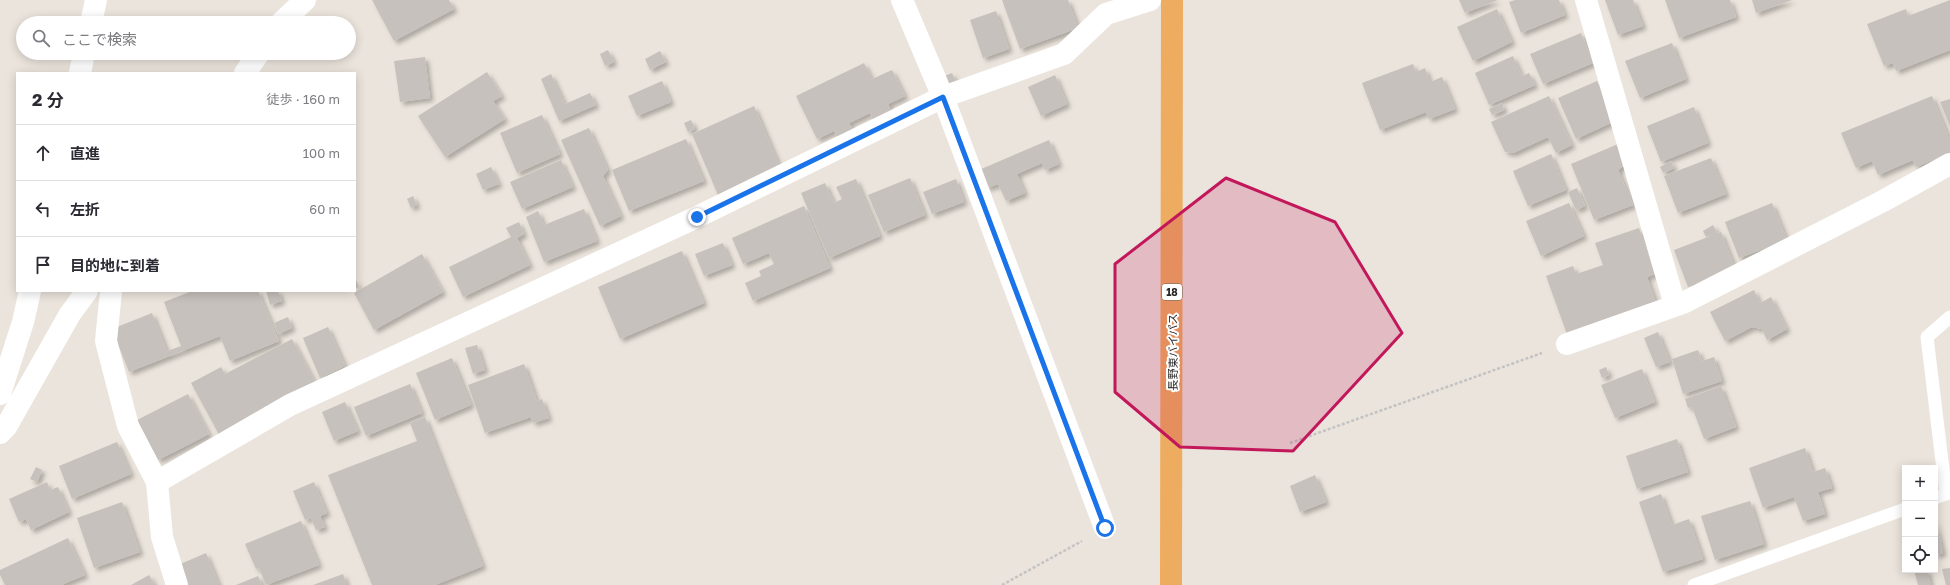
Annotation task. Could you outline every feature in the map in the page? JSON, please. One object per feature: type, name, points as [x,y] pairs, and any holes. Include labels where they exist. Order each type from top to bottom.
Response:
[{"type":"highway","name":"長野東バイパス","points":[[1171,585],[1172,0]]},
{"type":"street","points":[[93,16],[96,0]]},
{"type":"street","points":[[288,16],[305,0]]},
{"type":"street","points":[[902,0],[943,97],[1105,528]]},
{"type":"street","points":[[157,482],[290,405],[697,217],[943,97],[1064,54],[1106,14],[1150,0]]},
{"type":"street","points":[[1586,0],[1675,305]]},
{"type":"street","points":[[80,72],[83,60]]},
{"type":"street","points":[[246,72],[255,60]]},
{"type":"street","points":[[1567,344],[1675,305],[1883,201],[1950,164]]},
{"type":"street","points":[[0,394],[30,292]]},
{"type":"street","points":[[0,433],[6,427],[70,314],[86,292]]},
{"type":"street","points":[[111,292],[106,341],[128,426],[157,482],[162,537],[177,585]]},
{"type":"lane","points":[[1938,497],[1946,494],[1927,337],[1950,317]]},
{"type":"lane","points":[[1694,585],[1902,510]]},
{"type":"path","points":[[1290,443],[1567,344]]},
{"type":"path","points":[[1002,585],[1105,528]]},
{"type":"highlighted area","points":[[1226,178],[1335,222],[1402,333],[1293,451],[1180,447],[1115,392],[1115,264]]},
{"type":"building","points":[[372,0],[449,0],[454,9],[394,41]]},
{"type":"building","points":[[1002,0],[1068,0],[1078,28],[1020,49]]},
{"type":"building","points":[[1459,0],[1498,0],[1465,13]]},
{"type":"building","points":[[1515,0],[1559,0],[1565,15],[1521,33],[1509,2]]},
{"type":"building","points":[[1605,0],[1633,0],[1643,26],[1618,35]]},
{"type":"building","points":[[1665,0],[1730,0],[1736,17],[1679,38]]},
{"type":"building","points":[[1752,0],[1792,0],[1756,13]]},
{"type":"building","points":[[1950,0],[1950,50],[1896,71],[1893,63],[1884,66],[1867,24],[1906,9],[1908,16]]},
{"type":"building","points":[[1497,9],[1512,42],[1473,61],[1457,27]]},
{"type":"building","points":[[996,11],[1009,49],[983,58],[970,20]]},
{"type":"building","points":[[1581,33],[1593,63],[1543,84],[1530,54]]},
{"type":"building","points":[[1672,43],[1686,79],[1640,98],[1625,61]]},
{"type":"building","points":[[608,50],[614,62],[605,66],[600,54]]},
{"type":"building","points":[[660,51],[666,62],[650,70],[645,59]]},
{"type":"building","points":[[1513,56],[1522,76],[1529,73],[1535,85],[1489,105],[1475,73]]},
{"type":"building","points":[[425,57],[430,98],[400,102],[394,61]]},
{"type":"building","points":[[864,63],[872,79],[892,70],[905,96],[888,104],[891,111],[873,120],[870,113],[849,123],[854,132],[839,140],[834,131],[817,139],[796,96]]},
{"type":"building","points":[[1413,64],[1416,72],[1425,68],[1430,82],[1442,77],[1455,109],[1429,119],[1426,112],[1380,130],[1362,83]]},
{"type":"building","points":[[487,72],[502,96],[493,101],[505,119],[445,157],[418,116]]},
{"type":"building","points":[[952,73],[957,85],[946,89],[942,77]]},
{"type":"building","points":[[551,74],[565,104],[590,93],[596,105],[559,121],[541,79]]},
{"type":"building","points":[[1055,75],[1067,104],[1041,116],[1028,87]]},
{"type":"building","points":[[662,81],[671,102],[637,116],[628,96]]},
{"type":"building","points":[[1597,81],[1615,121],[1576,139],[1558,98]]},
{"type":"building","points":[[1549,96],[1572,145],[1556,153],[1548,137],[1513,153],[1505,152],[1491,122]]},
{"type":"building","points":[[1932,96],[1950,141],[1950,153],[1916,167],[1913,160],[1878,175],[1872,161],[1856,168],[1841,133]]},
{"type":"building","points":[[1950,99],[1950,126],[1940,102]]},
{"type":"building","points":[[1502,103],[1504,110],[1492,115],[1489,109]]},
{"type":"building","points":[[754,106],[780,167],[718,195],[692,134]]},
{"type":"building","points":[[1694,107],[1708,143],[1661,162],[1647,126]]},
{"type":"building","points":[[542,115],[560,154],[517,173],[500,133]]},
{"type":"building","points":[[691,120],[695,129],[688,132],[684,123]]},
{"type":"building","points":[[589,128],[608,170],[603,176],[621,216],[600,226],[561,140]]},
{"type":"building","points":[[686,139],[704,181],[629,211],[612,170]]},
{"type":"building","points":[[1049,140],[1059,164],[1045,170],[1042,163],[1017,174],[1025,193],[1006,201],[998,184],[987,188],[979,170]]},
{"type":"building","points":[[1618,144],[1626,164],[1618,170],[1633,205],[1594,220],[1571,164]]},
{"type":"building","points":[[1551,154],[1566,190],[1528,206],[1513,171]]},
{"type":"building","points":[[1711,158],[1726,194],[1678,213],[1664,176]]},
{"type":"building","points":[[561,160],[573,187],[522,209],[510,182]]},
{"type":"building","points":[[1671,161],[1674,168],[1663,173],[1660,167]]},
{"type":"building","points":[[491,167],[499,184],[483,190],[476,174]]},
{"type":"building","points":[[910,178],[925,215],[884,232],[868,195]]},
{"type":"building","points":[[856,179],[880,236],[829,258],[801,193],[825,183],[834,203],[842,199],[836,187]]},
{"type":"building","points":[[956,179],[964,202],[932,214],[923,192]]},
{"type":"building","points":[[1577,188],[1585,206],[1576,210],[1568,192]]},
{"type":"building","points":[[413,196],[417,205],[411,208],[407,199]]},
{"type":"building","points":[[1569,203],[1584,236],[1541,256],[1526,221]]},
{"type":"building","points":[[1772,203],[1787,240],[1739,258],[1725,222]]},
{"type":"building","points":[[804,206],[830,268],[753,301],[745,283],[761,276],[759,271],[774,264],[769,253],[743,264],[732,238]]},
{"type":"building","points":[[584,209],[597,241],[544,262],[526,217],[538,211],[544,225]]},
{"type":"building","points":[[519,222],[524,234],[517,238],[530,265],[463,297],[449,267],[511,237],[506,228]]},
{"type":"building","points":[[1713,225],[1717,232],[1706,237],[1703,231]]},
{"type":"building","points":[[1639,228],[1655,274],[1647,277],[1657,306],[1568,337],[1546,276],[1573,266],[1576,274],[1603,265],[1595,243]]},
{"type":"building","points":[[1721,232],[1735,268],[1688,287],[1674,250]]},
{"type":"building","points":[[723,243],[732,265],[704,276],[695,254]]},
{"type":"building","points":[[682,251],[704,303],[620,339],[598,287]]},
{"type":"building","points":[[422,254],[443,292],[374,330],[354,293]]},
{"type":"building","points":[[356,280],[359,287],[356,288]]},
{"type":"building","points":[[1754,290],[1760,303],[1771,297],[1787,329],[1767,340],[1762,329],[1752,327],[1725,341],[1710,312]]},
{"type":"building","points":[[189,292],[258,292],[279,341],[230,361],[220,336],[129,372],[112,329],[152,313],[167,351],[181,346],[164,302]]},
{"type":"building","points":[[266,292],[278,292],[282,301],[270,305]]},
{"type":"building","points":[[288,317],[292,328],[278,334],[274,323]]},
{"type":"building","points":[[328,327],[345,366],[320,378],[303,338]]},
{"type":"building","points":[[1658,332],[1670,362],[1656,367],[1644,338]]},
{"type":"building","points":[[292,339],[318,388],[222,440],[191,383],[221,367],[225,374]]},
{"type":"building","points":[[477,345],[485,370],[473,374],[465,348]]},
{"type":"building","points":[[1698,350],[1702,361],[1714,357],[1722,381],[1683,394],[1672,359]]},
{"type":"building","points":[[452,358],[471,405],[435,420],[416,373]]},
{"type":"building","points":[[524,364],[537,401],[542,399],[549,418],[533,423],[531,417],[485,433],[468,385]]},
{"type":"building","points":[[1606,367],[1609,375],[1602,378],[1599,370]]},
{"type":"building","points":[[1642,369],[1655,402],[1615,418],[1601,385]]},
{"type":"building","points":[[410,384],[422,413],[366,436],[354,407]]},
{"type":"building","points":[[1721,386],[1736,427],[1704,439],[1692,407],[1688,408],[1685,399]]},
{"type":"building","points":[[188,394],[209,434],[158,460],[137,420]]},
{"type":"building","points":[[345,402],[358,431],[334,441],[322,412]]},
{"type":"building","points":[[425,417],[483,566],[435,585],[372,585],[328,475],[417,441],[410,423]]},
{"type":"building","points":[[1677,439],[1688,472],[1637,489],[1626,456]]},
{"type":"building","points":[[117,442],[131,474],[72,499],[59,466]]},
{"type":"building","points":[[1805,448],[1813,472],[1825,468],[1832,488],[1818,492],[1825,514],[1803,521],[1794,497],[1763,508],[1749,468]]},
{"type":"building","points":[[36,467],[42,470],[37,482],[30,479]]},
{"type":"building","points":[[1315,475],[1326,502],[1300,512],[1290,486]]},
{"type":"building","points":[[47,482],[50,490],[58,487],[69,512],[31,530],[26,519],[19,522],[9,499]]},
{"type":"building","points":[[314,482],[327,513],[320,516],[325,527],[316,530],[311,518],[305,520],[293,491]]},
{"type":"building","points":[[1661,494],[1672,525],[1689,519],[1703,559],[1663,572],[1639,502]]},
{"type":"building","points":[[1750,501],[1764,544],[1715,560],[1701,516]]},
{"type":"building","points":[[122,502],[140,552],[94,568],[77,518]]},
{"type":"building","points":[[301,521],[319,565],[266,585],[259,568],[256,569],[245,544]]},
{"type":"building","points":[[1938,532],[1943,553],[1938,554]]},
{"type":"building","points":[[68,538],[85,575],[61,585],[5,585],[0,575],[0,570]]},
{"type":"building","points":[[206,553],[219,585],[187,585],[178,565]]},
{"type":"building","points":[[1950,568],[1950,585],[1946,585],[1942,569]]},
{"type":"building","points":[[1915,573],[1928,573],[1931,585],[1918,585]]},
{"type":"building","points":[[343,574],[347,585],[313,585]]},
{"type":"building","points":[[149,575],[155,585],[131,585]]},
{"type":"building","points":[[258,576],[262,585],[236,585]]},
{"type":"route","points":[[697,217],[943,97],[1105,528]]}]
